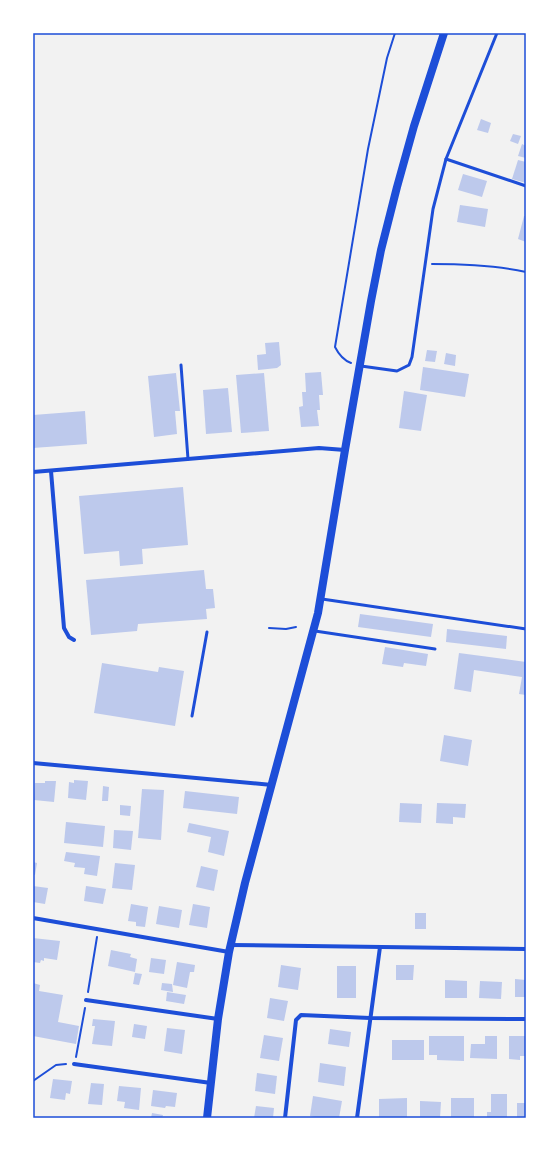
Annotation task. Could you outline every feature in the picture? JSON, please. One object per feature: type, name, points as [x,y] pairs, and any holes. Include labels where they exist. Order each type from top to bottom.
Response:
[{"type":"main road","points":[[207,1118],[218,1019],[229,948],[313,631],[320,599],[376,279],[397,187],[414,126],[444,33]]},
{"type":"street","points":[[33,472],[319,448],[345,450]]},
{"type":"street","points":[[51,471],[64,628],[74,640]]},
{"type":"street","points":[[33,763],[272,785]]},
{"type":"street","points":[[33,918],[98,930],[229,948],[380,947],[526,949]]},
{"type":"street","points":[[357,1118],[380,947]]},
{"type":"street","points":[[86,1000],[218,1019]]},
{"type":"street","points":[[285,1118],[296,1020],[301,1015],[370,1018],[526,1020]]},
{"type":"street","points":[[74,1064],[211,1083]]},
{"type":"lane","points":[[360,366],[397,371],[409,365],[412,357],[433,209],[446,159],[497,33]]},
{"type":"lane","points":[[446,159],[526,186]]},
{"type":"lane","points":[[181,365],[188,458]]},
{"type":"lane","points":[[320,599],[526,629]]},
{"type":"lane","points":[[313,631],[435,649]]},
{"type":"lane","points":[[192,716],[207,632]]},
{"type":"path","points":[[360,366],[345,360],[338,353],[335,347],[368,149],[387,58],[395,33]]},
{"type":"path","points":[[425,264],[466,263],[511,268],[526,272]]},
{"type":"path","points":[[269,628],[296,627]]},
{"type":"path","points":[[33,1081],[56,1065],[74,1064],[98,930]]},
{"type":"building","points":[[481,119],[491,123],[488,133],[477,130]]},
{"type":"building","points":[[513,134],[521,136],[518,144],[510,141]]},
{"type":"building","points":[[522,144],[526,146],[526,158],[518,156]]},
{"type":"building","points":[[518,160],[526,162],[526,183],[512,179]]},
{"type":"building","points":[[463,174],[487,181],[482,197],[458,190]]},
{"type":"building","points":[[460,205],[488,209],[485,227],[457,222]]},
{"type":"building","points":[[524,216],[526,216],[526,242],[518,239]]},
{"type":"building","points":[[279,342],[281,365],[277,368],[258,370],[257,355],[266,354],[265,343]]},
{"type":"building","points":[[427,350],[437,351],[435,362],[425,361]]},
{"type":"building","points":[[446,353],[456,355],[455,366],[444,364]]},
{"type":"building","points":[[423,367],[469,374],[465,397],[420,390]]},
{"type":"building","points":[[321,372],[323,395],[319,395],[320,410],[317,410],[319,426],[301,427],[299,407],[303,406],[302,392],[306,392],[305,373]]},
{"type":"building","points":[[176,373],[180,411],[175,411],[177,434],[154,437],[148,376]]},
{"type":"building","points":[[264,373],[269,431],[241,433],[236,375]]},
{"type":"building","points":[[228,388],[232,432],[206,434],[203,390]]},
{"type":"building","points":[[404,391],[427,395],[421,431],[399,428]]},
{"type":"building","points":[[85,411],[87,444],[33,448],[33,415]]},
{"type":"building","points":[[183,487],[188,545],[142,549],[143,564],[120,566],[119,551],[84,554],[79,496]]},
{"type":"building","points":[[204,570],[206,589],[213,589],[215,608],[206,609],[207,619],[138,624],[137,631],[91,635],[86,580]]},
{"type":"building","points":[[360,614],[433,624],[431,637],[358,627]]},
{"type":"building","points":[[447,629],[507,636],[506,649],[446,642]]},
{"type":"building","points":[[385,647],[428,654],[426,666],[404,663],[403,667],[382,664]]},
{"type":"building","points":[[459,653],[526,662],[526,695],[519,694],[522,677],[474,670],[471,692],[454,689]]},
{"type":"building","points":[[102,663],[158,672],[159,667],[184,671],[175,726],[94,713]]},
{"type":"building","points":[[444,735],[472,740],[468,766],[440,761]]},
{"type":"building","points":[[74,780],[88,781],[86,800],[68,798],[69,782],[74,783]]},
{"type":"building","points":[[45,781],[56,781],[54,802],[34,800],[35,783],[45,783]]},
{"type":"building","points":[[103,786],[109,787],[108,801],[102,801]]},
{"type":"building","points":[[142,789],[164,790],[161,840],[138,838]]},
{"type":"building","points":[[185,791],[239,797],[237,814],[183,808]]},
{"type":"building","points":[[400,803],[422,804],[421,823],[399,822]]},
{"type":"building","points":[[437,803],[466,804],[465,818],[453,817],[453,824],[436,823]]},
{"type":"building","points":[[120,805],[131,806],[130,816],[120,815]]},
{"type":"building","points":[[66,822],[105,826],[103,847],[64,843]]},
{"type":"building","points":[[189,823],[229,831],[224,856],[208,852],[211,837],[187,832]]},
{"type":"building","points":[[114,830],[133,831],[131,850],[113,848]]},
{"type":"building","points":[[66,852],[100,856],[97,876],[84,874],[85,868],[74,867],[75,863],[64,861]]},
{"type":"building","points":[[33,862],[37,863],[35,875],[33,874]]},
{"type":"building","points":[[115,863],[135,865],[132,890],[112,888]]},
{"type":"building","points":[[201,866],[218,870],[214,891],[196,887]]},
{"type":"building","points":[[33,886],[48,888],[45,904],[33,902]]},
{"type":"building","points":[[86,886],[106,889],[103,904],[84,901]]},
{"type":"building","points":[[131,904],[148,907],[145,927],[136,926],[136,922],[128,921]]},
{"type":"building","points":[[193,904],[210,907],[207,928],[189,925]]},
{"type":"building","points":[[159,906],[182,910],[179,928],[156,924]]},
{"type":"building","points":[[415,913],[426,913],[426,929],[415,929]]},
{"type":"building","points":[[33,938],[60,941],[57,960],[44,958],[44,961],[41,960],[40,963],[33,962]]},
{"type":"building","points":[[111,950],[131,954],[130,957],[137,959],[135,972],[108,966]]},
{"type":"building","points":[[151,958],[166,960],[164,974],[149,972]]},
{"type":"building","points":[[177,962],[195,965],[194,972],[190,972],[187,988],[173,985]]},
{"type":"building","points":[[281,965],[301,968],[298,990],[278,987]]},
{"type":"building","points":[[396,965],[414,965],[413,980],[396,980]]},
{"type":"building","points":[[337,966],[356,966],[356,998],[337,998]]},
{"type":"building","points":[[135,973],[142,974],[139,985],[133,984]]},
{"type":"building","points":[[515,979],[526,980],[526,997],[515,997]]},
{"type":"building","points":[[445,980],[467,981],[467,998],[445,998]]},
{"type":"building","points":[[480,981],[502,982],[501,999],[479,998]]},
{"type":"building","points":[[33,983],[40,985],[39,991],[63,995],[58,1022],[79,1026],[76,1044],[33,1036]]},
{"type":"building","points":[[162,983],[172,984],[173,992],[161,990]]},
{"type":"building","points":[[167,992],[186,995],[184,1004],[166,1001]]},
{"type":"building","points":[[270,998],[288,1001],[284,1021],[267,1018]]},
{"type":"building","points":[[93,1019],[115,1021],[112,1046],[92,1044],[95,1026],[92,1026]]},
{"type":"building","points":[[134,1024],[147,1026],[145,1039],[132,1037]]},
{"type":"building","points":[[167,1028],[185,1030],[182,1054],[164,1051]]},
{"type":"building","points":[[330,1029],[351,1032],[349,1047],[328,1044]]},
{"type":"building","points":[[264,1035],[283,1038],[279,1061],[260,1058]]},
{"type":"building","points":[[429,1036],[464,1036],[464,1061],[437,1060],[437,1055],[429,1055]]},
{"type":"building","points":[[485,1036],[497,1036],[497,1059],[470,1058],[471,1044],[485,1044]]},
{"type":"building","points":[[509,1036],[526,1036],[526,1056],[520,1056],[520,1060],[509,1059]]},
{"type":"building","points":[[392,1040],[424,1040],[424,1060],[392,1060]]},
{"type":"building","points":[[320,1063],[346,1067],[344,1086],[318,1082]]},
{"type":"building","points":[[257,1073],[277,1076],[275,1094],[255,1091]]},
{"type":"building","points":[[53,1079],[72,1081],[70,1094],[66,1093],[65,1100],[50,1098]]},
{"type":"building","points":[[91,1083],[104,1084],[102,1105],[88,1104]]},
{"type":"building","points":[[119,1086],[141,1088],[139,1110],[124,1108],[125,1102],[117,1101]]},
{"type":"building","points":[[153,1090],[177,1093],[175,1107],[166,1106],[165,1108],[151,1106]]},
{"type":"building","points":[[491,1094],[507,1094],[507,1118],[487,1118],[487,1112],[491,1112]]},
{"type":"building","points":[[313,1096],[342,1101],[339,1118],[320,1118],[310,1116]]},
{"type":"building","points":[[407,1098],[407,1118],[379,1118],[379,1099]]},
{"type":"building","points":[[451,1098],[474,1098],[474,1117],[451,1117]]},
{"type":"building","points":[[420,1101],[441,1102],[440,1118],[420,1118]]},
{"type":"building","points":[[517,1103],[526,1103],[526,1118],[517,1118]]},
{"type":"building","points":[[256,1106],[274,1108],[273,1118],[254,1118]]},
{"type":"building","points":[[152,1113],[163,1115],[162,1118],[151,1118]]}]
